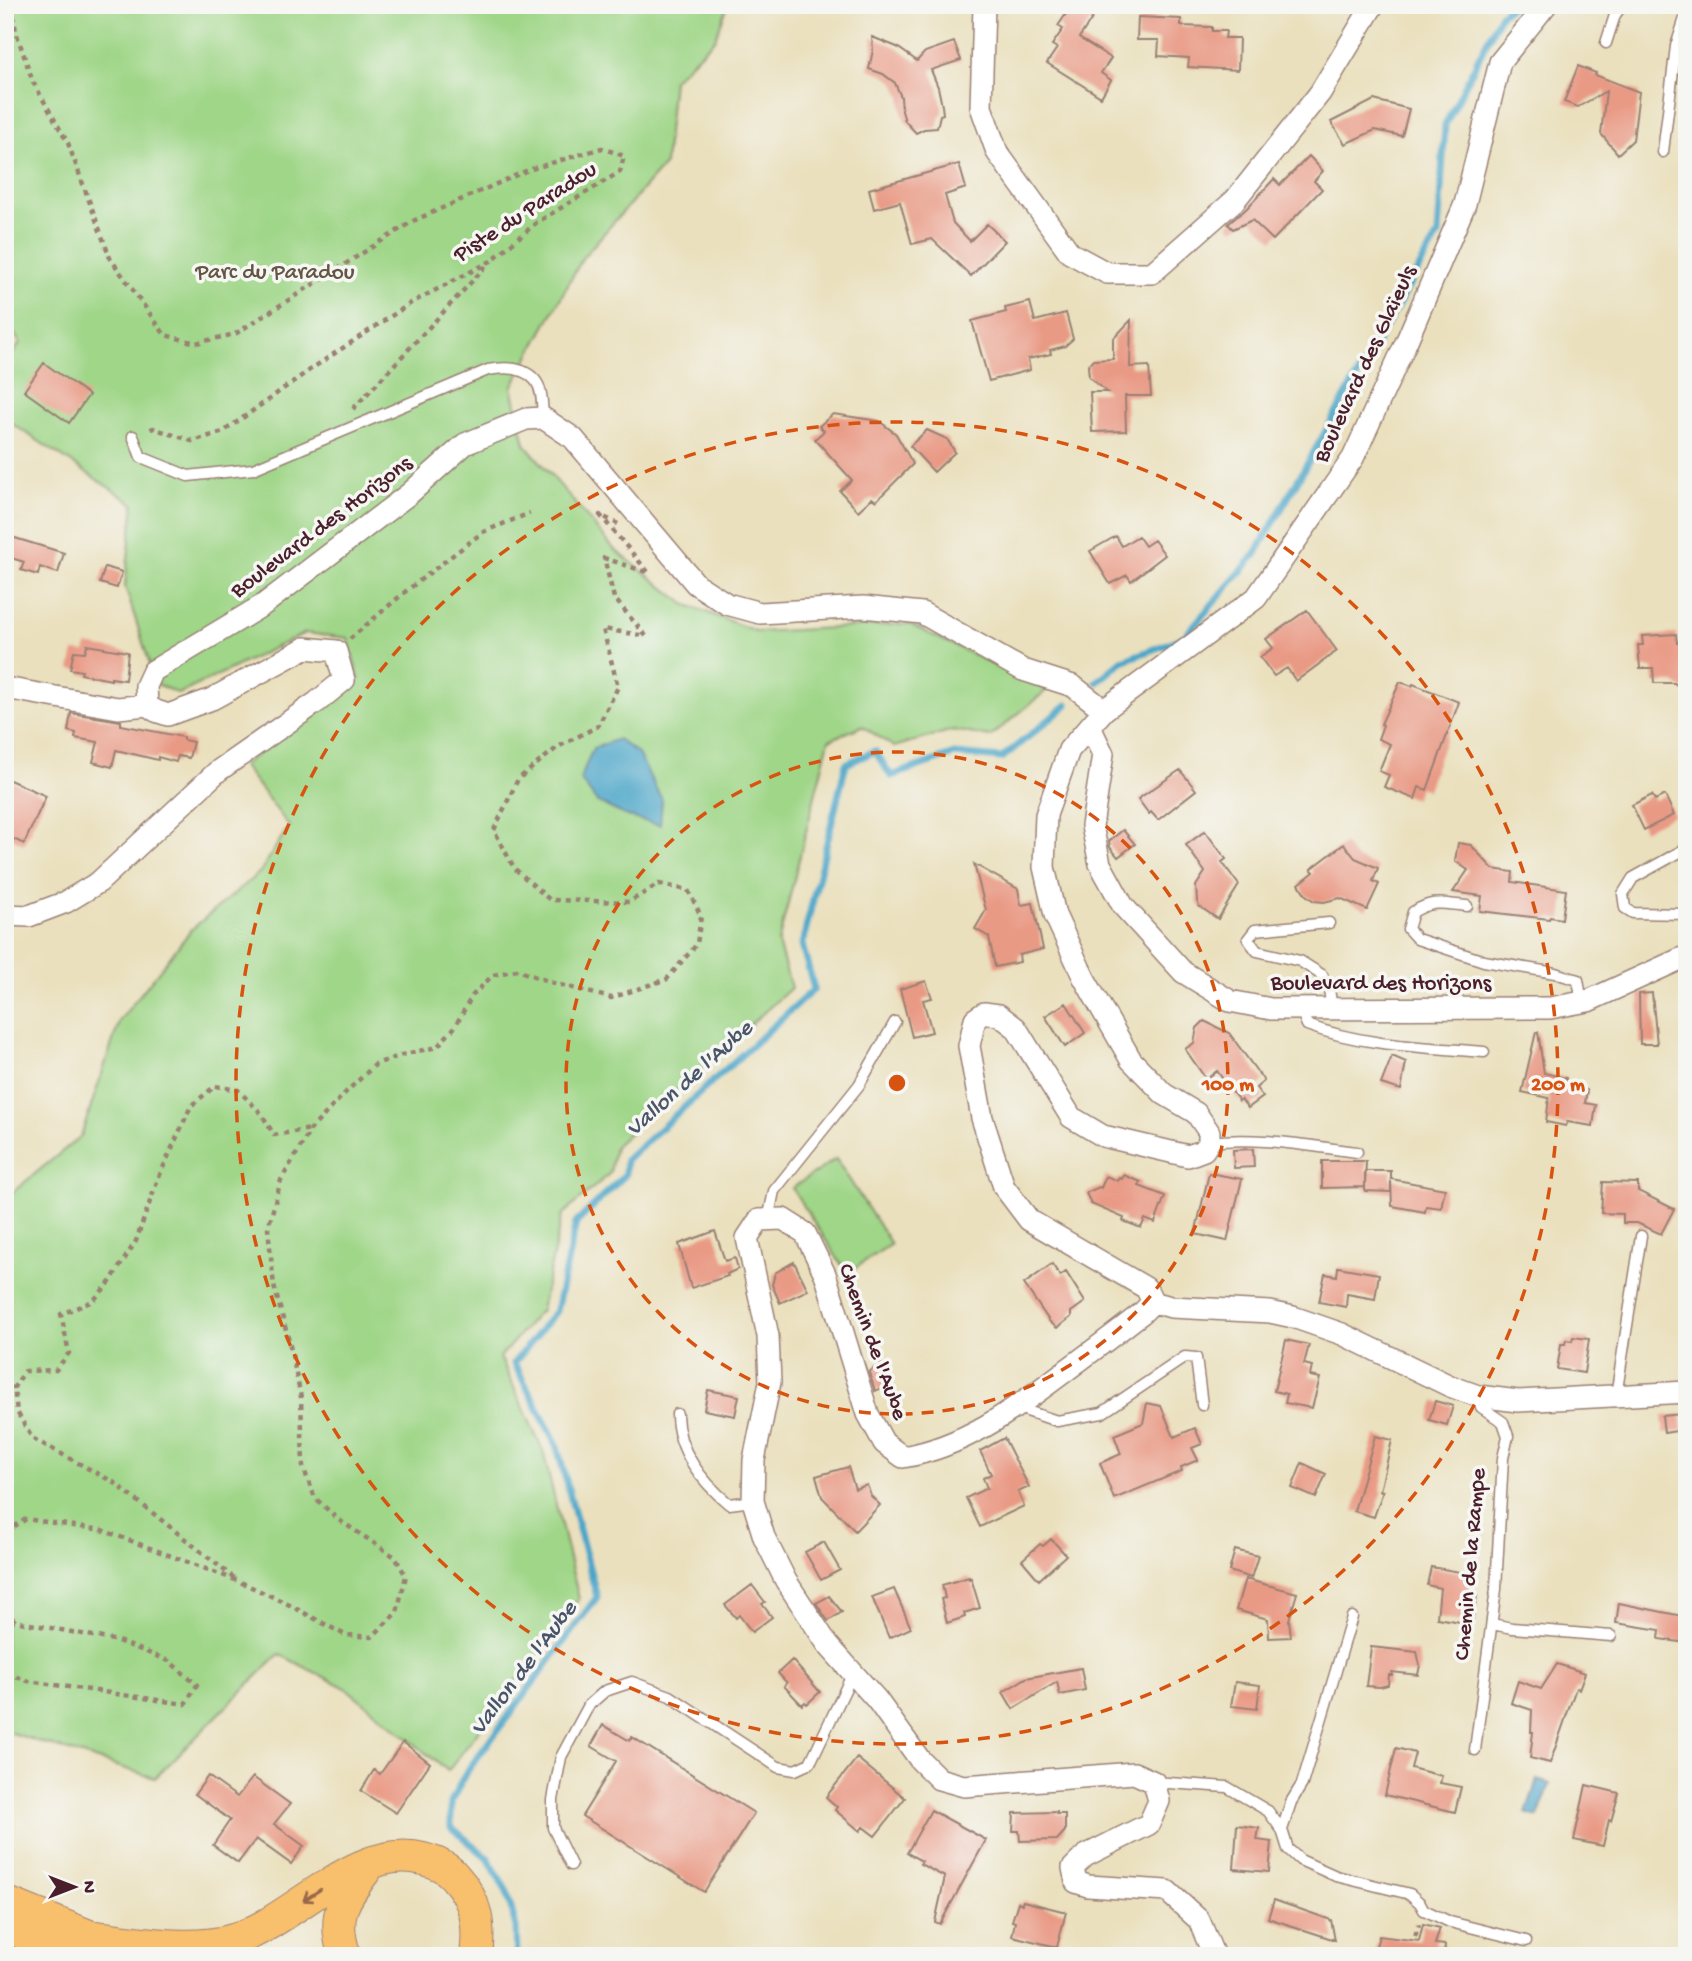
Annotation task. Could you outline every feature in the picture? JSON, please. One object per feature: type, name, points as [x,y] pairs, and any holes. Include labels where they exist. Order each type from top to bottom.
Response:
[{"type":"main road","points":[[5,1902],[84,1946],[140,1942],[205,1945],[232,1940],[256,1931],[331,1883],[372,1862],[391,1856],[412,1856],[435,1862],[453,1874],[465,1889],[479,1931],[476,1956]]},
{"type":"main road","points":[[345,1956],[339,1933],[340,1912],[346,1895],[372,1862]]},
{"type":"main road","points":[[5,1925],[84,1946],[136,1956]]},
{"type":"street","points":[[984,5],[982,107],[997,152],[1070,253],[1107,273],[1152,273],[1235,200],[1320,93],[1373,5]]},
{"type":"street","name":"Boulevard des Glaïeuls","points":[[1097,719],[1256,598],[1353,458],[1465,204],[1500,62],[1546,5]]},
{"type":"street","points":[[543,418],[573,438],[696,584],[727,604],[760,613],[863,607],[922,613],[1023,670],[1073,686],[1097,719],[1069,750],[1046,815],[1044,867],[1055,915],[1084,978],[1131,1060],[1164,1094],[1196,1113],[1209,1132],[1209,1142],[1204,1150],[1188,1156],[1103,1136],[1071,1117],[1016,1028],[999,1015],[984,1013],[975,1019],[969,1046],[982,1118],[1004,1187],[1029,1220],[1146,1288],[1153,1302]]},
{"type":"street","name":"Boulevard des Horizons","points":[[147,705],[146,686],[153,671],[263,605],[409,494],[465,444],[526,419],[543,418]]},
{"type":"street","points":[[5,688],[118,708],[147,705],[156,712],[168,715],[212,699],[305,648],[336,651],[344,680],[218,771],[99,883],[66,902],[29,916],[5,915]]},
{"type":"street","name":"Boulevard des Horizons","points":[[1097,719],[1103,754],[1092,826],[1100,864],[1123,906],[1183,972],[1230,1001],[1271,1009],[1550,1008],[1582,1002],[1687,956]]},
{"type":"street","name":"Chemin de l'Aube","points":[[768,1220],[783,1219],[805,1233],[825,1274],[868,1414],[884,1443],[903,1457],[925,1454],[987,1427],[1142,1314],[1153,1302]]},
{"type":"street","points":[[768,1220],[759,1220],[747,1238],[768,1336],[770,1382],[754,1460],[752,1501],[764,1537],[786,1581],[828,1645],[877,1700],[920,1760],[939,1779],[964,1786],[1134,1773],[1154,1782],[1159,1801],[1149,1824],[1085,1856],[1073,1868],[1076,1882],[1088,1886],[1167,1891],[1199,1920],[1214,1956]]},
{"type":"street","name":"Chemin de la Rampe","points":[[1153,1302],[1171,1307],[1270,1312],[1293,1317],[1342,1334],[1450,1386],[1478,1396],[1518,1401],[1687,1392]]},
{"type":"lane","points":[[1606,43],[1615,15],[1622,5]]},
{"type":"lane","points":[[1663,152],[1676,46],[1687,12]]},
{"type":"lane","points":[[133,436],[141,457],[188,475],[253,469],[488,370],[505,367],[520,370],[535,380],[541,393],[543,418]]},
{"type":"lane","points":[[1687,848],[1633,878],[1623,894],[1625,908],[1633,914],[1687,914]]},
{"type":"lane","points":[[1466,906],[1437,902],[1423,905],[1412,912],[1408,929],[1417,939],[1484,961],[1555,972],[1578,980],[1582,1002]]},
{"type":"lane","points":[[1329,923],[1255,930],[1248,939],[1257,951],[1300,961],[1322,975],[1329,989],[1332,1009]]},
{"type":"lane","points":[[1301,1009],[1307,1025],[1330,1034],[1395,1044],[1484,1052]]},
{"type":"lane","points":[[768,1220],[774,1191],[859,1085],[895,1022]]},
{"type":"lane","points":[[1209,1142],[1242,1140],[1357,1152]]},
{"type":"lane","points":[[1616,1396],[1641,1236]]},
{"type":"lane","points":[[1015,1407],[1057,1421],[1102,1413],[1185,1357],[1196,1357],[1202,1405]]},
{"type":"lane","name":"Chemin de la Rampe","points":[[1475,1749],[1496,1590],[1503,1458],[1508,1436],[1503,1422],[1481,1407],[1478,1396]]},
{"type":"lane","points":[[677,1414],[677,1430],[685,1450],[711,1489],[729,1504],[752,1501]]},
{"type":"lane","points":[[1282,1830],[1290,1802],[1301,1784],[1352,1617]]},
{"type":"lane","points":[[1492,1624],[1611,1636]]},
{"type":"lane","points":[[571,1865],[553,1828],[553,1800],[561,1757],[589,1705],[605,1691],[632,1682],[670,1696],[778,1767],[795,1770],[810,1763],[853,1673]]},
{"type":"lane","points":[[1154,1782],[1227,1787],[1268,1811],[1282,1830],[1288,1849],[1300,1860],[1336,1876],[1410,1894],[1424,1910],[1450,1922],[1526,1941]]},
{"type":"path","name":"Piste du Paradou","points":[[12,5],[16,32],[33,82],[68,143],[110,258],[165,335],[196,343],[235,334],[413,221],[528,170],[602,148],[624,156],[620,172],[536,223],[491,261],[411,303],[310,369],[223,432],[192,441],[153,428],[133,436]]},
{"type":"path","points":[[343,432],[345,418],[491,261]]},
{"type":"path","points":[[336,651],[406,591],[483,532],[530,513]]},
{"type":"path","points":[[5,1532],[26,1519],[102,1530],[238,1581],[345,1635],[372,1637],[397,1612],[406,1576],[395,1557],[339,1520],[315,1498],[303,1467],[301,1396],[274,1286],[268,1228],[281,1180],[311,1129],[346,1091],[376,1064],[437,1047],[454,1028],[472,996],[493,975],[517,970],[553,983],[611,998],[667,979],[697,944],[702,916],[688,891],[659,884],[629,902],[551,900],[514,867],[494,830],[519,779],[558,747],[597,726],[618,687],[603,629],[646,636],[614,598],[604,558],[649,573],[600,515],[625,528]]},
{"type":"path","points":[[238,1581],[115,1483],[32,1438],[17,1412],[14,1387],[25,1371],[56,1370],[69,1353],[61,1314],[93,1301],[110,1282],[136,1241],[158,1178],[191,1106],[215,1086],[238,1090],[261,1113],[274,1135],[311,1129]]},
{"type":"path","points":[[5,1610],[15,1621],[118,1640],[169,1661],[197,1685],[185,1704],[28,1681],[5,1673]]},
{"type":"green space","name":"Parc du Paradou","points":[[5,5],[728,5],[715,39],[673,80],[665,164],[583,257],[512,387],[525,444],[614,549],[685,604],[758,632],[909,624],[1047,690],[990,737],[953,730],[894,747],[862,726],[829,740],[778,943],[791,988],[615,1146],[610,1173],[562,1215],[541,1310],[500,1357],[543,1451],[579,1599],[448,1771],[346,1688],[279,1654],[155,1778],[5,1731],[5,1196],[81,1136],[120,1020],[192,929],[260,872],[289,826],[242,765],[313,716],[359,679],[348,638],[305,633],[179,694],[156,684],[125,586],[134,504],[5,419],[5,366],[20,343],[5,319]]},
{"type":"green space","points":[[836,1159],[891,1244],[847,1273],[792,1188]]},
{"type":"water","points":[[618,739],[638,754],[662,800],[660,825],[629,817],[597,802],[580,779],[593,748]]},
{"type":"water","points":[[1537,1780],[1550,1784],[1538,1817],[1526,1813]]},
{"type":"building","points":[[1072,5],[1101,5],[1079,38],[1111,58],[1101,73],[1111,80],[1101,97],[1047,63],[1057,48],[1052,45],[1063,29],[1058,26]]},
{"type":"building","points":[[1138,17],[1181,19],[1181,26],[1212,27],[1212,31],[1226,31],[1225,38],[1239,38],[1238,70],[1188,67],[1189,58],[1158,56],[1159,40],[1137,40]]},
{"type":"building","points":[[872,37],[897,47],[917,61],[925,52],[954,42],[961,60],[931,70],[938,87],[943,114],[940,115],[937,128],[916,133],[905,121],[901,97],[895,83],[883,74],[869,69],[873,50]]},
{"type":"building","points":[[1578,66],[1639,92],[1633,140],[1618,154],[1601,134],[1606,91],[1578,107],[1564,102]]},
{"type":"building","points":[[1374,100],[1409,109],[1402,136],[1375,130],[1345,144],[1331,122]]},
{"type":"building","points":[[1309,156],[1323,171],[1314,181],[1322,189],[1273,240],[1252,220],[1233,229],[1228,224],[1274,179],[1280,185]]},
{"type":"building","points":[[959,164],[966,188],[945,195],[953,223],[970,241],[987,224],[1005,241],[971,276],[932,239],[912,244],[900,202],[874,209],[869,189]]},
{"type":"building","points":[[1030,302],[1035,321],[1066,313],[1073,339],[1065,346],[1050,350],[1051,354],[1028,359],[1030,370],[989,381],[972,321]]},
{"type":"building","points":[[1131,320],[1130,367],[1149,366],[1151,396],[1125,396],[1126,431],[1092,432],[1090,392],[1107,392],[1089,377],[1088,366],[1093,360],[1113,359],[1113,339]]},
{"type":"building","points":[[44,363],[89,395],[69,423],[24,391]]},
{"type":"building","points":[[833,414],[879,421],[896,434],[913,464],[876,501],[872,498],[858,511],[840,491],[852,480],[815,439],[824,431],[819,426]]},
{"type":"building","points":[[927,430],[947,439],[955,452],[934,472],[910,446]]},
{"type":"building","points":[[5,535],[64,553],[58,573],[40,567],[38,575],[21,570],[24,562],[5,556]]},
{"type":"building","points":[[1116,536],[1122,546],[1138,536],[1145,546],[1154,540],[1165,555],[1131,581],[1127,575],[1110,584],[1090,551]]},
{"type":"building","points":[[105,567],[122,572],[117,588],[100,583]]},
{"type":"building","points":[[1307,610],[1337,651],[1296,681],[1287,668],[1274,676],[1260,657],[1273,648],[1266,639]]},
{"type":"building","points":[[1676,634],[1677,643],[1687,643],[1687,692],[1674,683],[1654,683],[1653,668],[1640,668],[1638,645],[1643,645],[1642,636]]},
{"type":"building","points":[[87,645],[128,652],[125,680],[81,674],[82,671],[70,669],[74,651],[85,652]]},
{"type":"building","points":[[1400,682],[1412,686],[1413,684],[1459,702],[1427,790],[1419,787],[1415,799],[1384,787],[1389,775],[1379,771],[1390,744],[1378,739],[1383,725],[1381,724]]},
{"type":"building","points":[[71,713],[121,721],[121,725],[183,737],[183,740],[193,742],[189,758],[178,756],[176,762],[116,750],[112,767],[93,762],[98,742],[75,738],[76,733],[68,731]]},
{"type":"building","points":[[1180,770],[1196,790],[1158,820],[1151,812],[1149,814],[1138,799]]},
{"type":"building","points":[[5,778],[46,796],[24,844],[5,835]]},
{"type":"building","points":[[1652,795],[1655,800],[1665,795],[1674,815],[1644,830],[1632,805]]},
{"type":"building","points":[[1123,830],[1135,844],[1118,857],[1109,841]]},
{"type":"building","points":[[1205,831],[1226,859],[1222,862],[1239,885],[1218,919],[1199,906],[1196,886],[1205,872],[1186,845]]},
{"type":"building","points":[[1458,843],[1471,845],[1493,869],[1513,872],[1512,882],[1566,890],[1562,919],[1480,911],[1482,896],[1453,892],[1468,870],[1455,861]]},
{"type":"building","points":[[1344,844],[1355,858],[1378,868],[1373,881],[1379,884],[1367,910],[1340,898],[1324,902],[1314,901],[1299,884],[1314,872],[1311,869]]},
{"type":"building","points":[[974,864],[1018,889],[1021,905],[1033,903],[1043,949],[1019,955],[1020,962],[995,967],[989,937],[975,929],[986,910]]},
{"type":"building","points":[[926,981],[932,998],[923,1000],[932,1032],[912,1037],[900,989]]},
{"type":"building","points":[[1652,993],[1657,1044],[1640,1044],[1639,994]]},
{"type":"building","points":[[1066,1003],[1085,1033],[1065,1047],[1045,1016]]},
{"type":"building","points":[[1204,1021],[1229,1033],[1264,1081],[1256,1088],[1263,1097],[1248,1108],[1241,1099],[1239,1101],[1217,1071],[1206,1079],[1185,1049],[1194,1043],[1197,1028]]},
{"type":"building","points":[[1536,1032],[1544,1073],[1566,1078],[1564,1087],[1587,1090],[1585,1103],[1596,1105],[1593,1126],[1567,1122],[1566,1126],[1546,1122],[1549,1098],[1522,1092]]},
{"type":"building","points":[[1392,1056],[1406,1062],[1401,1090],[1381,1084]]},
{"type":"building","points":[[1253,1149],[1254,1167],[1234,1168],[1233,1150]]},
{"type":"building","points":[[1322,1161],[1366,1161],[1365,1187],[1322,1188]]},
{"type":"building","points":[[1365,1171],[1391,1171],[1391,1179],[1445,1189],[1441,1208],[1426,1206],[1425,1212],[1392,1206],[1391,1181],[1391,1192],[1365,1191]]},
{"type":"building","points":[[1209,1173],[1242,1179],[1227,1241],[1195,1234]]},
{"type":"building","points":[[1124,1175],[1141,1182],[1139,1186],[1165,1196],[1155,1223],[1145,1219],[1141,1228],[1091,1204],[1086,1193],[1101,1188],[1106,1176],[1118,1181]]},
{"type":"building","points":[[1603,1182],[1638,1183],[1638,1191],[1674,1209],[1661,1234],[1637,1223],[1623,1223],[1623,1214],[1601,1213]]},
{"type":"building","points":[[715,1231],[725,1261],[735,1258],[738,1269],[727,1274],[728,1276],[691,1288],[679,1244]]},
{"type":"building","points":[[794,1262],[808,1290],[780,1303],[772,1285],[775,1273]]},
{"type":"building","points":[[1052,1264],[1060,1276],[1066,1272],[1085,1302],[1071,1312],[1071,1317],[1057,1328],[1024,1284]]},
{"type":"building","points":[[1338,1267],[1379,1274],[1375,1299],[1347,1294],[1346,1307],[1319,1302],[1325,1274],[1337,1276]]},
{"type":"building","points":[[1573,1337],[1589,1339],[1584,1373],[1557,1369],[1561,1344],[1565,1344],[1566,1340],[1572,1341]]},
{"type":"building","points":[[1286,1340],[1309,1345],[1304,1364],[1312,1366],[1310,1376],[1320,1378],[1312,1408],[1285,1403],[1287,1394],[1274,1391]]},
{"type":"building","points":[[881,1363],[890,1384],[875,1391],[869,1372]]},
{"type":"building","points":[[708,1390],[739,1396],[735,1416],[704,1410]]},
{"type":"building","points":[[1435,1401],[1453,1406],[1447,1425],[1429,1420]]},
{"type":"building","points":[[1147,1403],[1161,1406],[1174,1437],[1195,1428],[1202,1444],[1192,1448],[1198,1460],[1181,1467],[1182,1471],[1114,1499],[1100,1463],[1121,1454],[1114,1435],[1143,1423]]},
{"type":"building","points":[[1681,1414],[1683,1430],[1664,1433],[1662,1416]]},
{"type":"building","points":[[1375,1436],[1392,1440],[1380,1491],[1383,1491],[1374,1517],[1354,1511]]},
{"type":"building","points":[[1004,1438],[1029,1487],[1018,1492],[1024,1506],[980,1527],[966,1498],[987,1488],[983,1478],[991,1474],[980,1451]]},
{"type":"building","points":[[1302,1463],[1326,1474],[1316,1498],[1292,1488]]},
{"type":"building","points":[[848,1467],[855,1489],[867,1485],[871,1496],[880,1505],[855,1531],[822,1497],[816,1476]]},
{"type":"building","points":[[1051,1539],[1066,1555],[1039,1580],[1022,1560],[1040,1544],[1043,1546]]},
{"type":"building","points":[[824,1542],[840,1570],[821,1580],[805,1552]]},
{"type":"building","points":[[1235,1550],[1258,1556],[1251,1578],[1229,1571]]},
{"type":"building","points":[[1431,1567],[1472,1574],[1469,1594],[1477,1595],[1472,1624],[1437,1618],[1440,1588],[1427,1585]]},
{"type":"building","points":[[969,1577],[980,1608],[947,1623],[941,1599],[945,1598],[942,1585]]},
{"type":"building","points":[[1245,1579],[1297,1593],[1289,1620],[1291,1637],[1269,1638],[1268,1619],[1236,1610]]},
{"type":"building","points":[[752,1585],[772,1617],[752,1632],[739,1615],[736,1618],[725,1605]]},
{"type":"building","points":[[894,1589],[911,1628],[889,1638],[872,1597]]},
{"type":"building","points":[[829,1596],[842,1612],[828,1621],[816,1603]]},
{"type":"building","points":[[1619,1603],[1687,1617],[1687,1643],[1659,1639],[1660,1630],[1616,1623]]},
{"type":"building","points":[[1371,1647],[1417,1652],[1420,1665],[1418,1675],[1392,1672],[1388,1685],[1366,1686]]},
{"type":"building","points":[[792,1660],[820,1692],[807,1704],[805,1702],[802,1705],[784,1686],[787,1683],[778,1673]]},
{"type":"building","points":[[1557,1664],[1585,1673],[1579,1689],[1576,1688],[1550,1763],[1530,1758],[1532,1710],[1511,1703],[1518,1681],[1541,1689]]},
{"type":"building","points":[[1081,1668],[1085,1690],[1060,1695],[1057,1682],[1013,1709],[1003,1692],[1026,1678]]},
{"type":"building","points":[[1235,1682],[1260,1685],[1257,1709],[1231,1706]]},
{"type":"building","points":[[603,1725],[630,1741],[632,1737],[754,1813],[704,1892],[582,1816],[616,1761],[591,1746]]},
{"type":"building","points":[[403,1742],[430,1763],[396,1813],[361,1791],[374,1770],[380,1774]]},
{"type":"building","points":[[1396,1748],[1415,1753],[1411,1768],[1442,1776],[1440,1783],[1461,1787],[1455,1812],[1385,1795]]},
{"type":"building","points":[[857,1758],[905,1798],[875,1836],[863,1827],[860,1831],[835,1810],[837,1807],[826,1797]]},
{"type":"building","points":[[208,1776],[237,1797],[253,1777],[290,1804],[274,1824],[304,1846],[291,1864],[256,1839],[238,1863],[213,1845],[230,1820],[195,1794]]},
{"type":"building","points":[[1586,1785],[1619,1793],[1603,1846],[1574,1840]]},
{"type":"building","points":[[931,1810],[986,1840],[940,1924],[935,1922],[945,1877],[920,1864],[922,1861],[907,1853]]},
{"type":"building","points":[[1014,1813],[1065,1814],[1065,1831],[1057,1840],[1020,1841],[1019,1831],[1013,1831]]},
{"type":"building","points":[[1237,1825],[1259,1828],[1257,1840],[1272,1842],[1269,1872],[1234,1869]]},
{"type":"building","points":[[1274,1900],[1331,1920],[1335,1940],[1268,1918]]},
{"type":"building","points":[[1023,1901],[1066,1912],[1057,1947],[1012,1936],[1015,1922],[1012,1921],[1018,1902],[1022,1904]]},
{"type":"building","points":[[1423,1924],[1440,1928],[1435,1944],[1445,1945],[1444,1956],[1373,1956],[1379,1936],[1419,1941]]},
{"type":"waterway","points":[[1097,682],[1122,661],[1183,638],[1255,555],[1438,235],[1445,125],[1501,14],[1513,5]]},
{"type":"waterway","name":"Vallon de l'Aube","points":[[517,1956],[516,1927],[507,1892],[488,1858],[451,1827],[451,1802],[465,1774],[597,1597],[556,1443],[514,1363],[556,1311],[576,1223],[625,1175],[626,1160],[814,989],[802,945],[846,764],[875,751],[891,776],[954,754],[1002,758],[1067,705]]}]
